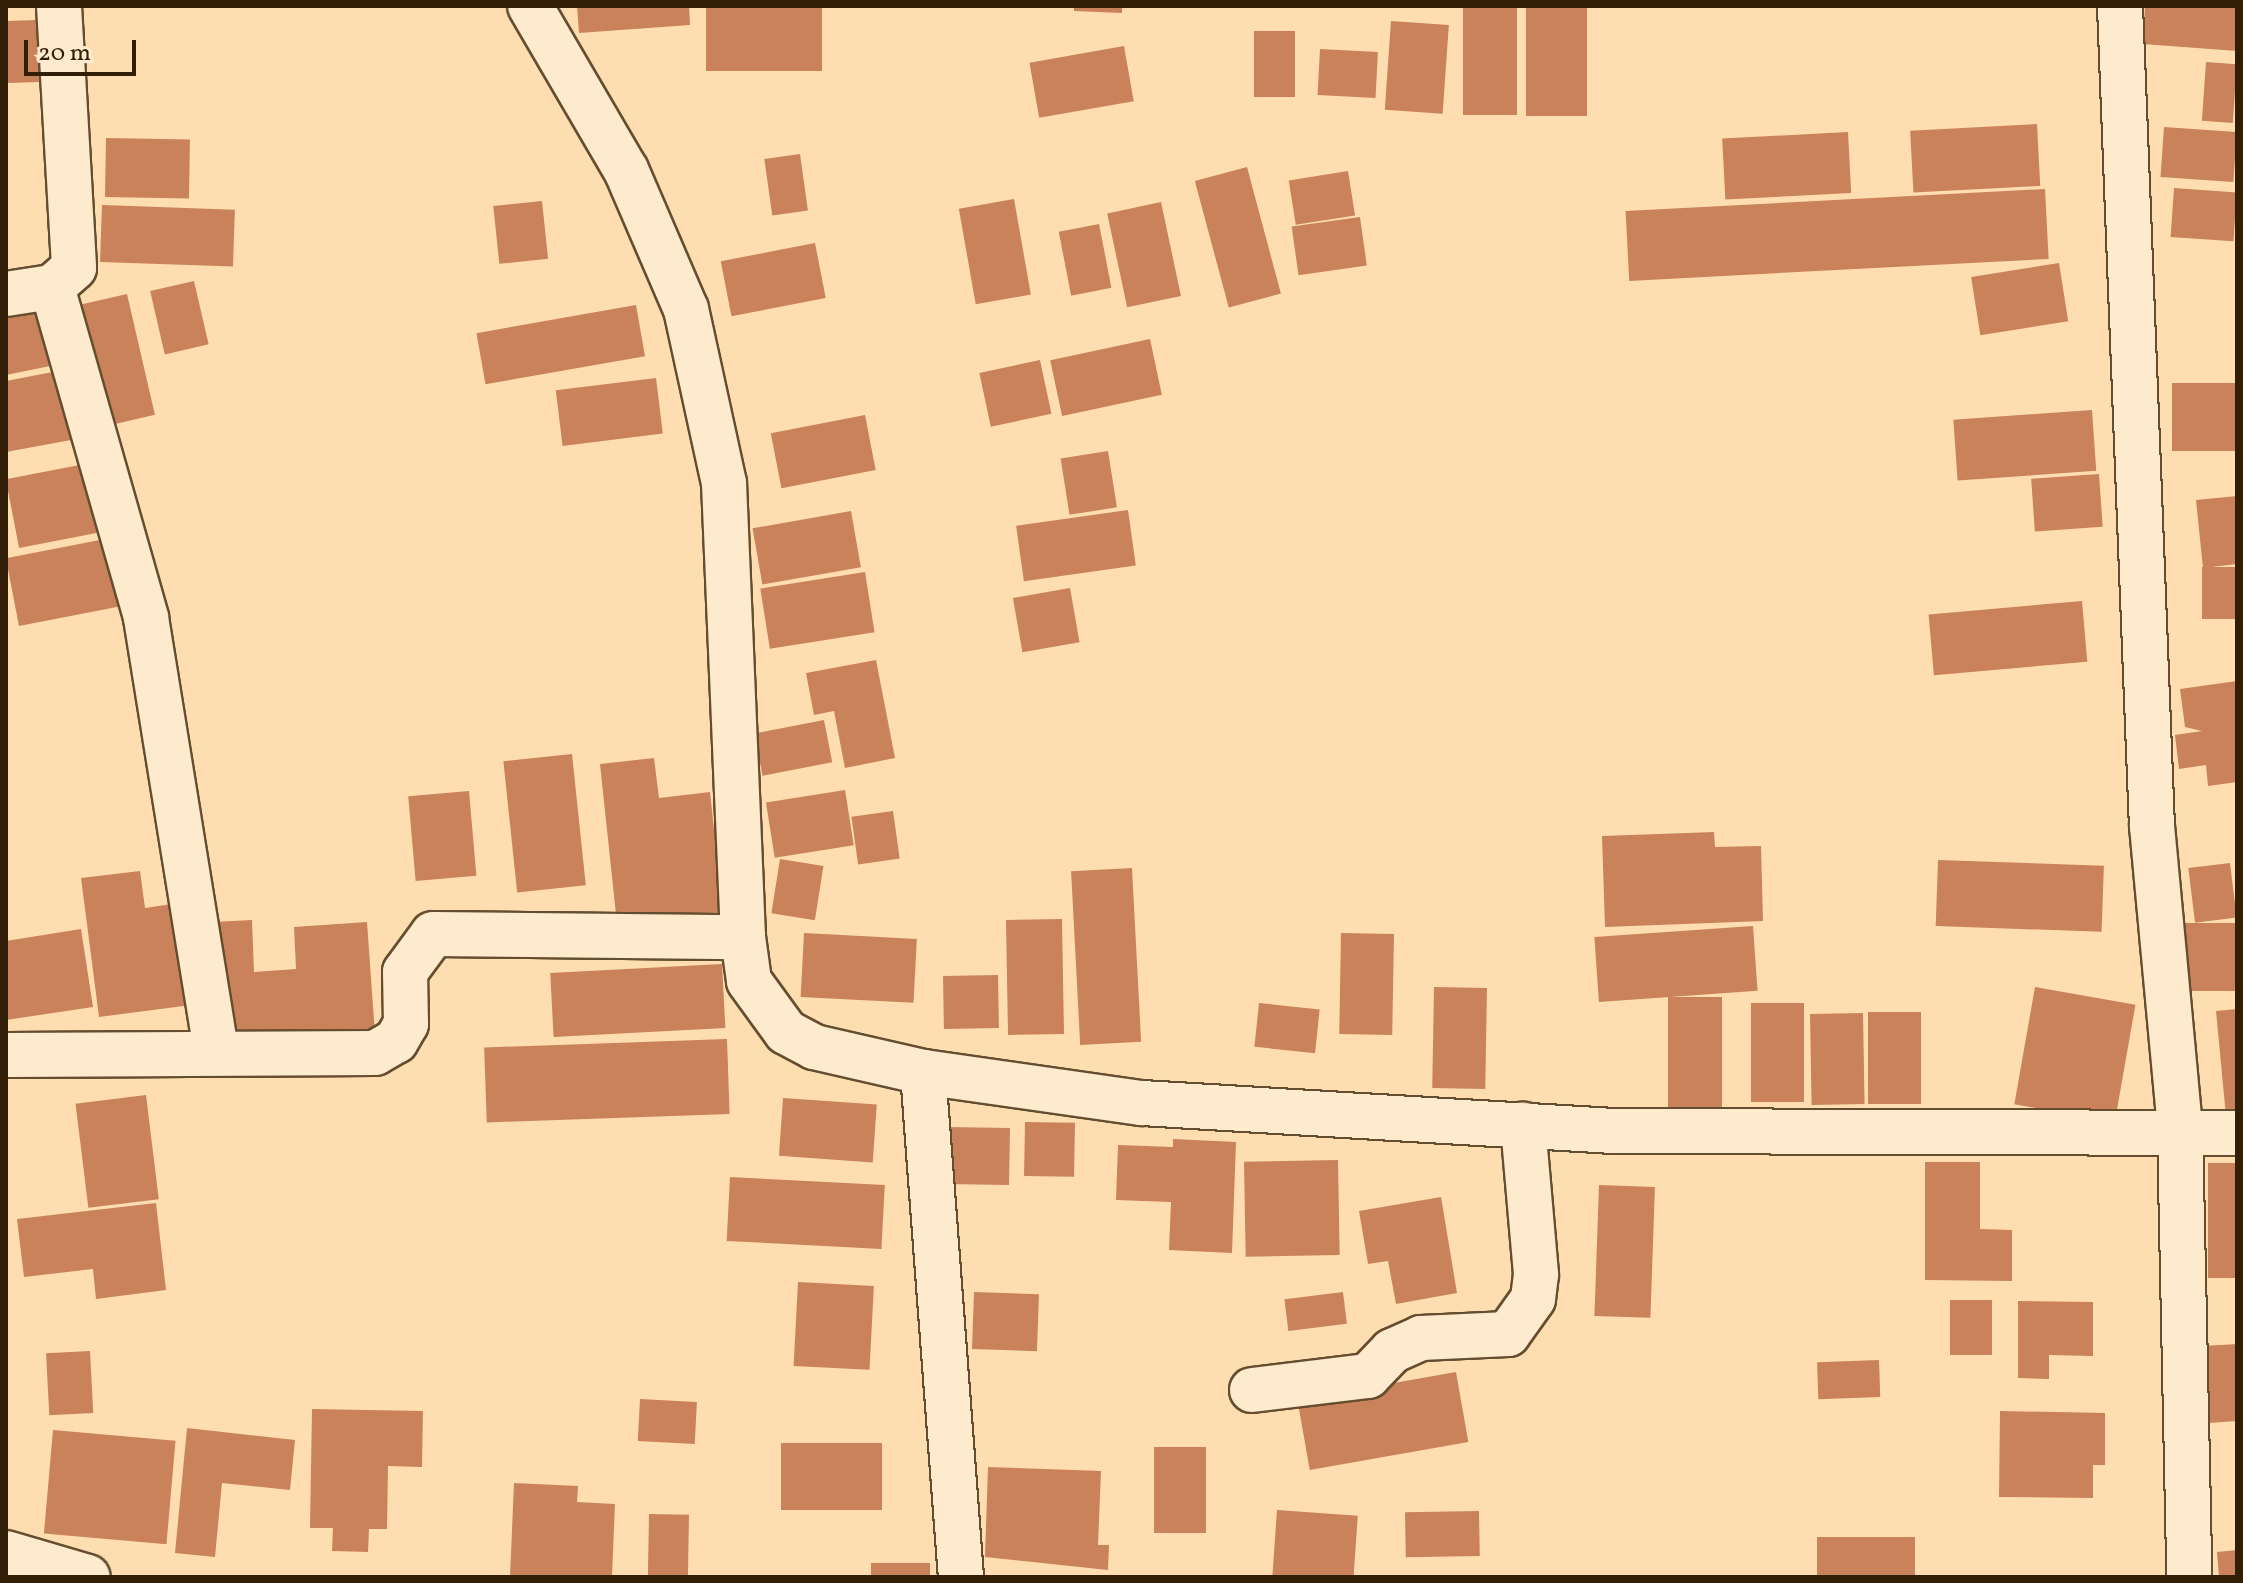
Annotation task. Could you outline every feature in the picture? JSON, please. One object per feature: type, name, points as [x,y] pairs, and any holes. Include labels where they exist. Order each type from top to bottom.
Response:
[{"type":"street","points":[[6,294],[52,287],[74,268],[59,6]]},
{"type":"street","points":[[530,6],[626,170],[686,309],[724,483],[743,937],[749,981],[786,1032],[814,1047],[923,1072],[1142,1103],[1523,1125],[1883,1137],[2180,1130],[2237,1133]]},
{"type":"street","points":[[2120,6],[2152,826],[2180,1130],[2189,1577]]},
{"type":"street","points":[[52,287],[146,618],[216,1051]]},
{"type":"street","points":[[6,1055],[216,1051],[375,1053],[396,1041],[406,1024],[411,956],[433,934],[449,929],[743,937]]},
{"type":"street","points":[[923,1072],[961,1577]]},
{"type":"street","points":[[1252,1390],[1368,1376],[1392,1351],[1421,1338],[1508,1334],[1533,1299],[1536,1274],[1523,1125]]},
{"type":"street","points":[[6,1553],[88,1577]]},
{"type":"building","points":[[577,6],[689,6],[690,25],[579,33]]},
{"type":"building","points":[[706,6],[822,6],[822,71],[706,71]]},
{"type":"building","points":[[1074,6],[1122,6],[1122,13],[1074,11]]},
{"type":"building","points":[[1463,6],[1517,6],[1517,115],[1463,115]]},
{"type":"building","points":[[1526,6],[1587,6],[1587,116],[1526,116]]},
{"type":"building","points":[[2145,6],[2237,6],[2237,51],[2143,44]]},
{"type":"building","points":[[37,20],[39,82],[8,83],[6,21]]},
{"type":"building","points":[[1391,21],[1449,25],[1443,114],[1385,110]]},
{"type":"building","points":[[1254,31],[1295,31],[1295,97],[1254,97]]},
{"type":"building","points":[[1124,46],[1134,101],[1039,118],[1029,63]]},
{"type":"building","points":[[1320,49],[1378,52],[1376,98],[1318,95]]},
{"type":"building","points":[[2206,62],[2237,64],[2233,123],[2202,121]]},
{"type":"building","points":[[2037,124],[2040,186],[1913,193],[1910,131]]},
{"type":"building","points":[[2164,127],[2237,132],[2233,182],[2161,177]]},
{"type":"building","points":[[1848,132],[1851,193],[1725,200],[1722,139]]},
{"type":"building","points":[[106,138],[190,139],[189,198],[105,197]]},
{"type":"building","points":[[800,154],[808,210],[772,215],[764,159]]},
{"type":"building","points":[[1247,167],[1281,294],[1229,308],[1195,181]]},
{"type":"building","points":[[1348,171],[1355,215],[1296,225],[1289,180]]},
{"type":"building","points":[[2174,188],[2237,192],[2233,241],[2171,237]]},
{"type":"building","points":[[2045,189],[2049,259],[1629,281],[1626,211]]},
{"type":"building","points":[[1014,199],[1031,295],[976,304],[959,209]]},
{"type":"building","points":[[542,201],[548,259],[499,264],[493,206]]},
{"type":"building","points":[[1161,202],[1181,296],[1127,307],[1107,213]]},
{"type":"building","points":[[102,205],[235,210],[233,267],[100,262]]},
{"type":"building","points":[[1360,217],[1367,266],[1298,275],[1292,227]]},
{"type":"building","points":[[1099,224],[1111,288],[1071,296],[1059,232]]},
{"type":"building","points":[[815,243],[826,298],[731,316],[721,261]]},
{"type":"building","points":[[2059,263],[2068,321],[1980,335],[1971,277]]},
{"type":"building","points":[[194,281],[209,344],[165,354],[150,291]]},
{"type":"building","points":[[52,294],[65,363],[6,375],[6,303]]},
{"type":"building","points":[[127,294],[155,415],[101,427],[73,306]]},
{"type":"building","points":[[636,305],[645,356],[485,384],[476,333]]},
{"type":"building","points":[[1150,339],[1162,395],[1062,416],[1050,360]]},
{"type":"building","points":[[1040,360],[1051,414],[991,427],[979,373]]},
{"type":"building","points":[[58,371],[71,440],[6,452],[6,381]]},
{"type":"building","points":[[656,378],[663,434],[563,446],[556,390]]},
{"type":"building","points":[[2172,383],[2237,383],[2237,451],[2172,451]]},
{"type":"building","points":[[2092,410],[2096,471],[1958,481],[1953,420]]},
{"type":"building","points":[[865,415],[876,470],[781,488],[771,433]]},
{"type":"building","points":[[1108,451],[1117,507],[1070,515],[1061,459]]},
{"type":"building","points":[[100,461],[113,530],[19,548],[6,479]]},
{"type":"building","points":[[2099,474],[2103,527],[2035,532],[2031,479]]},
{"type":"building","points":[[2237,496],[2237,564],[2203,568],[2196,500]]},
{"type":"building","points":[[1128,510],[1136,565],[1024,581],[1016,526]]},
{"type":"building","points":[[851,511],[861,567],[762,584],[753,528]]},
{"type":"building","points":[[105,539],[118,607],[19,626],[6,558]]},
{"type":"building","points":[[2202,567],[2237,567],[2237,619],[2202,619]]},
{"type":"building","points":[[865,572],[875,632],[770,649],[760,589]]},
{"type":"building","points":[[1070,588],[1080,642],[1022,652],[1013,598]]},
{"type":"building","points":[[2082,601],[2087,662],[1934,675],[1929,614]]},
{"type":"building","points":[[876,660],[895,758],[845,768],[834,711],[814,715],[806,673]]},
{"type":"building","points":[[2237,681],[2237,782],[2208,786],[2206,765],[2179,769],[2175,735],[2202,731],[2185,727],[2180,689]]},
{"type":"building","points":[[824,720],[832,762],[763,776],[754,734]]},
{"type":"building","points":[[572,754],[586,885],[517,892],[503,761]]},
{"type":"building","points":[[654,758],[659,798],[710,792],[723,913],[617,924],[600,764]]},
{"type":"building","points":[[845,790],[854,845],[775,858],[766,803]]},
{"type":"building","points":[[469,791],[476,876],[416,881],[408,796]]},
{"type":"building","points":[[893,811],[900,859],[858,864],[851,817]]},
{"type":"building","points":[[1714,832],[1715,847],[1761,846],[1763,921],[1605,927],[1602,836]]},
{"type":"building","points":[[780,859],[823,866],[815,920],[771,913]]},
{"type":"building","points":[[1938,860],[2104,866],[2102,932],[1936,926]]},
{"type":"building","points":[[2230,863],[2237,918],[2195,923],[2188,868]]},
{"type":"building","points":[[1132,868],[1141,1042],[1080,1045],[1071,871]]},
{"type":"building","points":[[140,871],[145,908],[185,902],[199,1004],[99,1017],[81,878]]},
{"type":"building","points":[[1062,919],[1064,1034],[1008,1035],[1006,920]]},
{"type":"building","points":[[252,920],[254,972],[296,969],[294,927],[367,922],[375,1034],[221,1043],[213,922]]},
{"type":"building","points":[[2176,923],[2237,923],[2237,991],[2176,991]]},
{"type":"building","points":[[1753,926],[1758,991],[1599,1002],[1594,937]]},
{"type":"building","points":[[81,929],[93,1007],[6,1020],[6,941]]},
{"type":"building","points":[[804,933],[917,939],[913,1003],[801,997]]},
{"type":"building","points":[[1341,933],[1394,934],[1392,1035],[1339,1034]]},
{"type":"building","points":[[722,964],[725,1028],[554,1037],[550,973]]},
{"type":"building","points":[[998,975],[999,1028],[944,1029],[943,976]]},
{"type":"building","points":[[1434,987],[1487,988],[1485,1089],[1432,1088]]},
{"type":"building","points":[[2035,987],[2135,1005],[2115,1122],[2014,1104]]},
{"type":"building","points":[[1668,997],[1722,997],[1722,1107],[1668,1107]]},
{"type":"building","points":[[1259,1003],[1320,1009],[1315,1053],[1254,1047]]},
{"type":"building","points":[[1751,1003],[1804,1003],[1804,1102],[1751,1102]]},
{"type":"building","points":[[2237,1009],[2237,1115],[2226,1116],[2216,1011]]},
{"type":"building","points":[[1868,1012],[1921,1012],[1921,1104],[1868,1104]]},
{"type":"building","points":[[1863,1013],[1865,1104],[1812,1105],[1810,1014]]},
{"type":"building","points":[[727,1039],[730,1114],[487,1122],[484,1047]]},
{"type":"building","points":[[146,1095],[159,1199],[88,1208],[76,1104]]},
{"type":"building","points":[[783,1098],[877,1105],[873,1162],[779,1156]]},
{"type":"building","points":[[1025,1122],[1075,1123],[1074,1177],[1024,1176]]},
{"type":"building","points":[[946,1127],[1010,1128],[1009,1185],[945,1184]]},
{"type":"building","points":[[1173,1139],[1236,1142],[1232,1253],[1169,1250],[1171,1202],[1116,1200],[1118,1145],[1173,1147]]},
{"type":"building","points":[[1338,1160],[1340,1255],[1246,1257],[1244,1162]]},
{"type":"building","points":[[1925,1162],[1980,1162],[1980,1229],[2012,1230],[2012,1281],[1925,1280]]},
{"type":"building","points":[[2208,1163],[2237,1163],[2237,1278],[2208,1278]]},
{"type":"building","points":[[730,1177],[885,1185],[881,1249],[727,1241]]},
{"type":"building","points":[[1599,1185],[1655,1187],[1650,1318],[1594,1316]]},
{"type":"building","points":[[1441,1197],[1457,1293],[1396,1304],[1388,1261],[1368,1264],[1359,1211]]},
{"type":"building","points":[[156,1203],[166,1290],[96,1299],[93,1269],[24,1277],[17,1219]]},
{"type":"building","points":[[798,1282],[874,1286],[869,1370],[794,1366]]},
{"type":"building","points":[[974,1292],[1039,1294],[1037,1351],[972,1349]]},
{"type":"building","points":[[1343,1292],[1347,1324],[1288,1331],[1284,1299]]},
{"type":"building","points":[[1950,1300],[1992,1300],[1992,1355],[1950,1355]]},
{"type":"building","points":[[2018,1301],[2093,1302],[2093,1356],[2049,1355],[2049,1379],[2018,1378]]},
{"type":"building","points":[[2237,1344],[2237,1421],[2208,1423],[2203,1346]]},
{"type":"building","points":[[90,1351],[93,1413],[49,1415],[46,1353]]},
{"type":"building","points":[[1879,1360],[1880,1397],[1818,1399],[1817,1362]]},
{"type":"building","points":[[1456,1372],[1468,1442],[1310,1470],[1297,1400]]},
{"type":"building","points":[[640,1399],[697,1402],[695,1444],[638,1441]]},
{"type":"building","points":[[312,1409],[423,1411],[422,1467],[388,1466],[387,1529],[369,1529],[368,1552],[332,1551],[333,1528],[310,1528]]},
{"type":"building","points":[[2000,1411],[2105,1413],[2105,1465],[2093,1465],[2093,1498],[1999,1497]]},
{"type":"building","points":[[187,1428],[295,1440],[290,1490],[222,1483],[215,1557],[175,1553]]},
{"type":"building","points":[[53,1430],[176,1441],[166,1544],[44,1534]]},
{"type":"building","points":[[781,1443],[882,1443],[882,1510],[781,1510]]},
{"type":"building","points":[[1154,1447],[1206,1447],[1206,1533],[1154,1533]]},
{"type":"building","points":[[988,1467],[1101,1471],[1098,1545],[1109,1545],[1108,1570],[985,1557]]},
{"type":"building","points":[[514,1483],[578,1486],[577,1502],[615,1504],[612,1577],[510,1577]]},
{"type":"building","points":[[1277,1510],[1358,1516],[1354,1577],[1272,1577]]},
{"type":"building","points":[[1479,1511],[1480,1556],[1406,1557],[1405,1512]]},
{"type":"building","points":[[649,1514],[689,1515],[688,1577],[648,1577]]},
{"type":"building","points":[[1817,1537],[1915,1537],[1915,1577],[1817,1577]]},
{"type":"building","points":[[2237,1550],[2237,1577],[2219,1577],[2217,1552]]},
{"type":"building","points":[[871,1563],[930,1563],[930,1577],[871,1577]]}]
